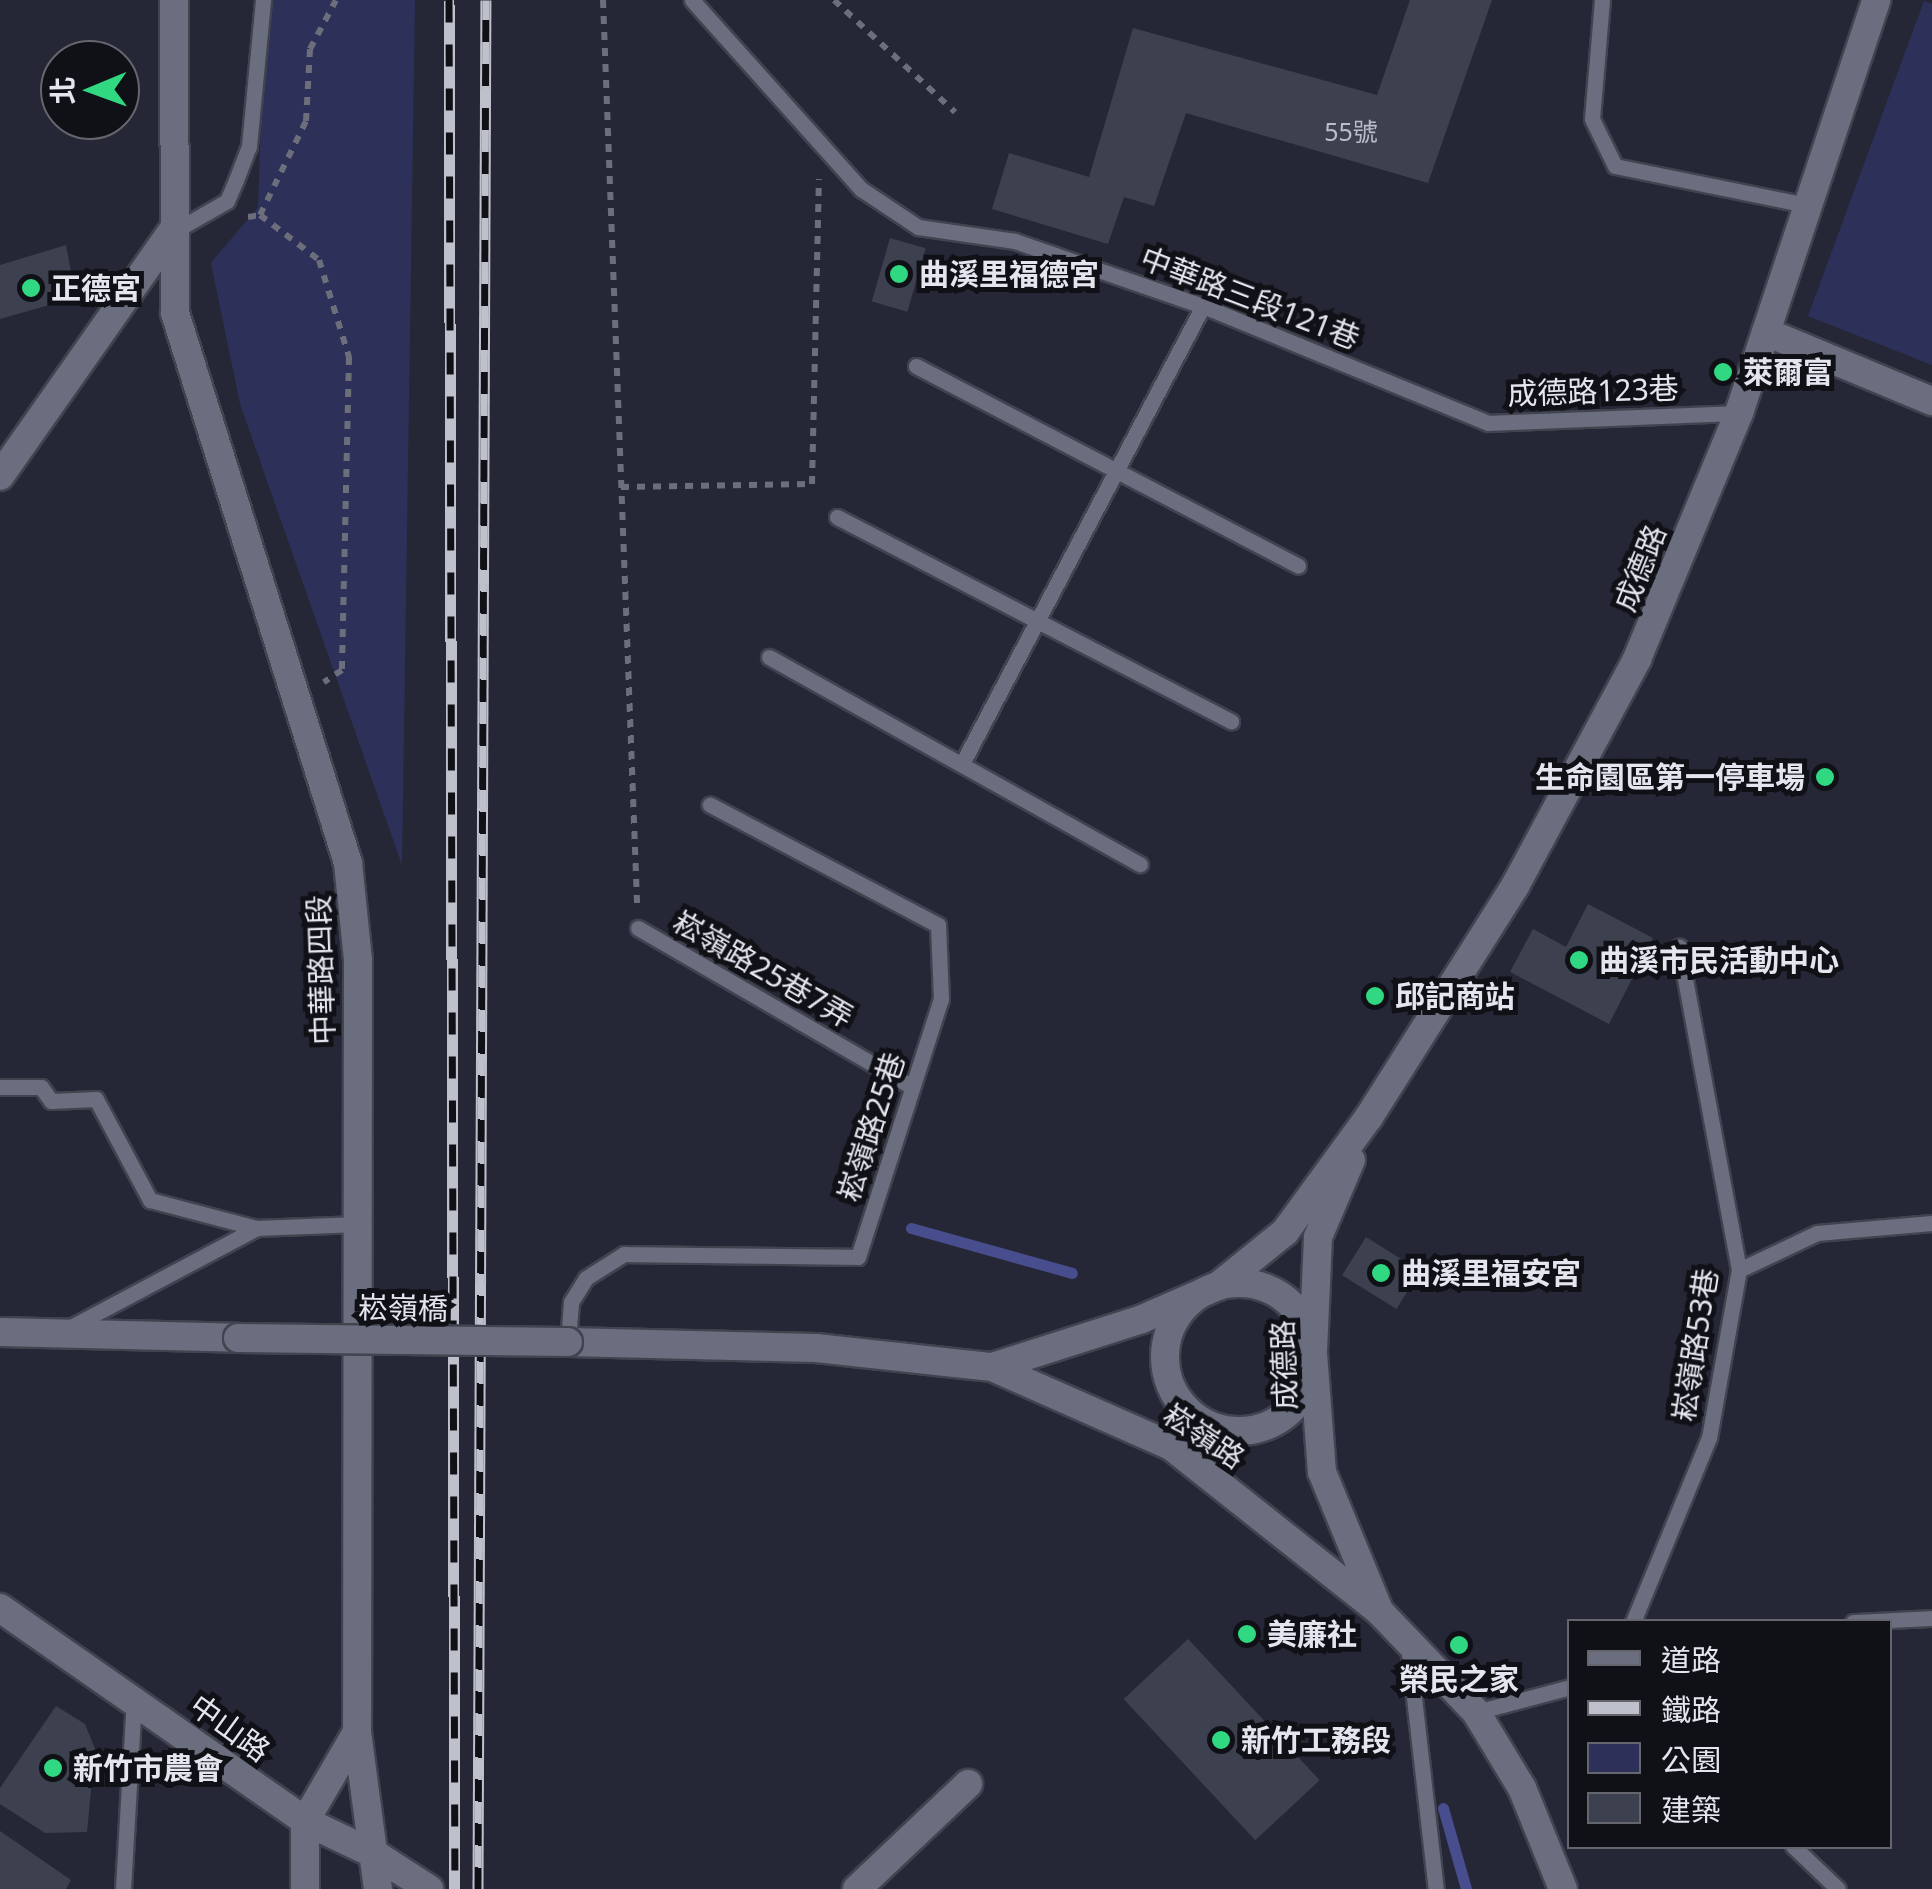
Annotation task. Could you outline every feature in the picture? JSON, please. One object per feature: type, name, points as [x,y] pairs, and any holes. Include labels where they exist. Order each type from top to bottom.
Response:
[{"type":"street","name":"中華路四段","points":[[174,0],[171,233],[175,314],[348,864],[358,960],[357,1732],[378,1856],[378,1889]]},
{"type":"street","name":"成德路","points":[[992,1366],[1142,1319],[1218,1286],[1284,1232],[1369,1117],[1516,886],[1637,659],[1738,414],[1876,0]]},
{"type":"street","points":[[0,476],[171,233]]},
{"type":"street","points":[[1766,332],[1932,401]]},
{"type":"street","name":"成德路","points":[[1369,1117],[1318,1237],[1313,1354],[1322,1472],[1379,1611]]},
{"type":"street","points":[[1240,1282],[1282,1296],[1309,1332],[1313,1354],[1310,1377],[1293,1408],[1264,1428],[1171,1446],[1164,1356],[1180,1312],[1218,1286],[1240,1282]]},
{"type":"street","name":"崧嶺橋","points":[[0,1332],[568,1342]]},
{"type":"street","name":"崧嶺路","points":[[568,1342],[816,1348],[992,1366],[1171,1446],[1379,1611],[1476,1712],[1522,1788],[1564,1889]]},
{"type":"street","points":[[1168,1380],[1196,1418],[1240,1432]]},
{"type":"street","name":"中山路","points":[[0,1608],[305,1821],[378,1856],[429,1889]]},
{"type":"street","points":[[305,1889],[305,1821],[357,1732]]},
{"type":"street","points":[[856,1889],[968,1784]]},
{"type":"lane","points":[[171,233],[227,202],[236,180],[249,146],[263,0]]},
{"type":"lane","name":"中華路三段121巷","points":[[692,0],[861,189],[918,227],[1015,241],[1203,306],[1452,409]]},
{"type":"lane","points":[[1602,0],[1592,119],[1615,166],[1806,205]]},
{"type":"lane","points":[[964,760],[1203,306]]},
{"type":"lane","points":[[916,366],[1298,566]]},
{"type":"lane","name":"成德路123巷","points":[[1452,409],[1488,423],[1738,414]]},
{"type":"lane","points":[[837,517],[1036,624],[1230,721]]},
{"type":"lane","points":[[769,657],[964,760],[1140,864]]},
{"type":"lane","name":"崧嶺路25巷","points":[[568,1342],[572,1302],[586,1278],[624,1254],[858,1257],[941,999],[938,926],[710,805]]},
{"type":"lane","name":"崧嶺路25巷7弄","points":[[638,928],[912,1087]]},
{"type":"lane","name":"崧嶺路53巷","points":[[1634,1619],[1709,1438],[1739,1270],[1680,947]]},
{"type":"lane","points":[[0,1087],[41,1087],[52,1100],[96,1099],[150,1200],[257,1228],[356,1224]]},
{"type":"lane","points":[[1739,1270],[1817,1233],[1932,1223]]},
{"type":"lane","points":[[62,1332],[257,1228]]},
{"type":"lane","points":[[1892,1620],[1932,1618]]},
{"type":"lane","points":[[1408,1640],[1436,1889]]},
{"type":"lane","points":[[1476,1712],[1567,1688]]},
{"type":"lane","points":[[123,1889],[134,1699]]},
{"type":"lane","points":[[1796,1849],[1838,1889]]},
{"type":"path","points":[[260,215],[306,121],[310,49],[336,0]]},
{"type":"path","points":[[603,0],[638,928]]},
{"type":"path","points":[[834,0],[955,112]]},
{"type":"path","points":[[621,487],[812,484],[819,143]]},
{"type":"path","points":[[240,218],[260,215],[319,260],[349,357],[342,670],[319,686]]},
{"type":"green space","points":[[265,0],[415,0],[402,865],[240,404],[211,263],[258,207]]},
{"type":"green space","points":[[1924,1],[1932,4],[1932,365],[1808,316]]},
{"type":"building","points":[[1410,0],[1492,0],[1428,183],[1186,113],[1154,206],[1124,197],[1108,244],[992,209],[1009,153],[1089,177],[1133,28],[1377,95]]},
{"type":"building","name":"曲溪里福德宮","points":[[890,238],[926,248],[907,312],[872,301]]},
{"type":"building","name":"正德宮","points":[[66,245],[71,272],[53,304],[0,319],[0,265]]},
{"type":"building","name":"曲溪市民活動中心","points":[[1588,904],[1653,938],[1609,1024],[1510,972],[1533,929],[1566,947]]},
{"type":"building","name":"曲溪里福安宮","points":[[1366,1237],[1420,1271],[1396,1309],[1342,1275]]},
{"type":"building","name":"新竹工務段","points":[[1188,1639],[1320,1780],[1255,1840],[1124,1699]]},
{"type":"building","name":"新竹市農會","points":[[56,1706],[85,1724],[95,1749],[87,1832],[45,1833],[0,1804],[0,1788]]},
{"type":"building","points":[[0,1831],[71,1880],[66,1889],[0,1889]]},
{"type":"waterway","points":[[911,1228],[1072,1273]]},
{"type":"waterway","points":[[1443,1808],[1466,1889]]},
{"type":"railway","points":[[449,0],[455,1889]]},
{"type":"railway","points":[[478,1889],[486,0]]},
{"type":"place","name":"曲溪里福德宮","points":[[899,274]]},
{"type":"place","name":"正德宮","points":[[31,288]]},
{"type":"place","name":"萊爾富","points":[[1723,372]]},
{"type":"place","name":"生命園區第一停車場","points":[[1825,777]]},
{"type":"place","name":"曲溪市民活動中心","points":[[1579,960]]},
{"type":"place","name":"邱記商站","points":[[1375,996]]},
{"type":"place","name":"曲溪里福安宮","points":[[1381,1273]]},
{"type":"place","name":"美廉社","points":[[1247,1634]]},
{"type":"place","name":"榮民之家","points":[[1459,1645]]},
{"type":"place","name":"新竹工務段","points":[[1221,1740]]},
{"type":"place","name":"新竹市農會","points":[[53,1768]]}]
